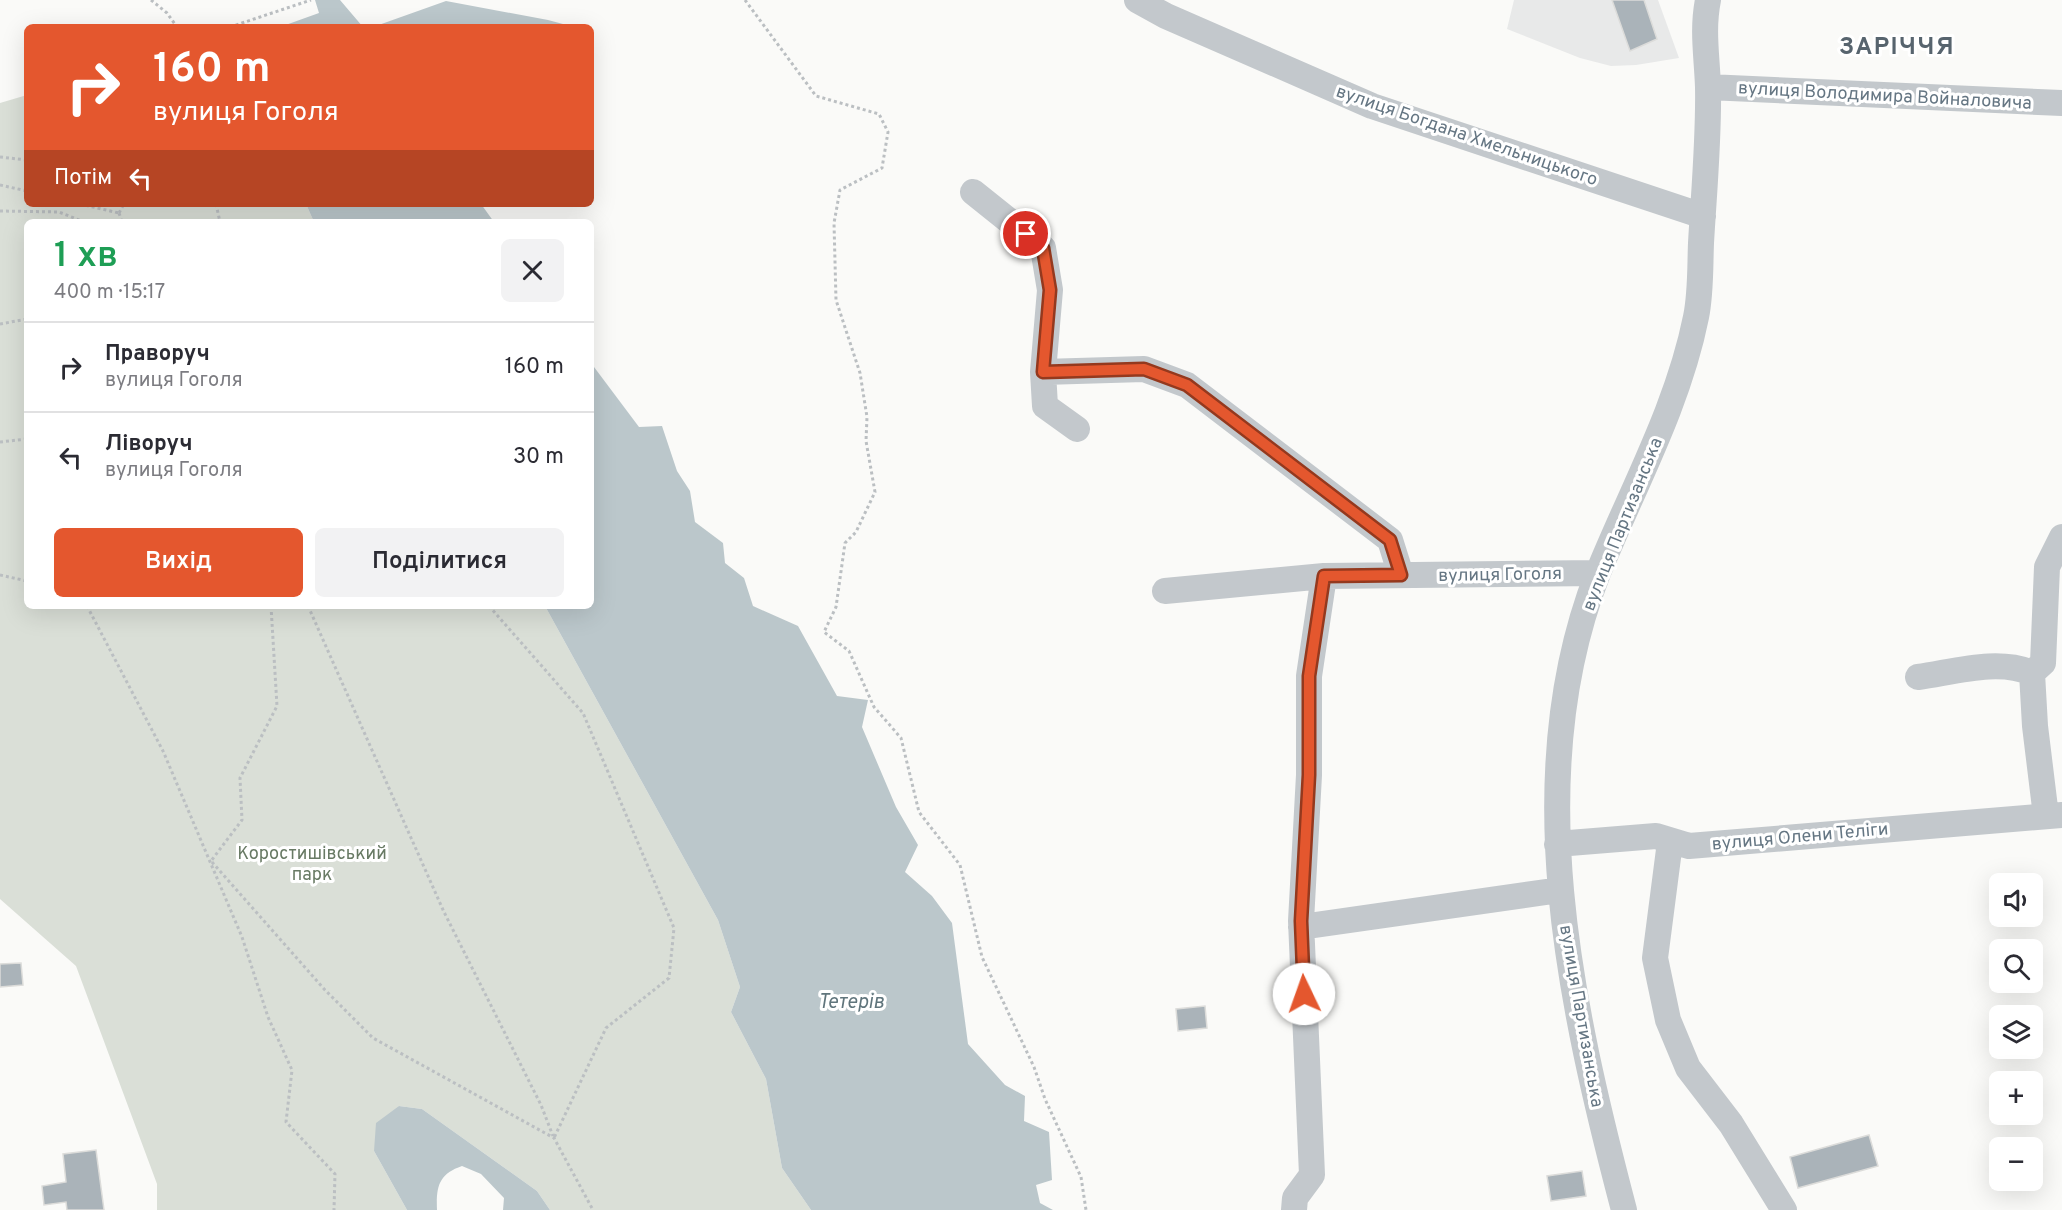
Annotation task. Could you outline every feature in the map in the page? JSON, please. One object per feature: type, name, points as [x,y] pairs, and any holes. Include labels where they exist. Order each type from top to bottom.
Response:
[{"type":"street","name":"вулиця Богдана Хмельницького","points":[[1137,0],[1166,16],[1372,106],[1703,216]]},
{"type":"street","points":[[1689,0],[1706,12]]},
{"type":"street","name":"вулиця Партизанська","points":[[1624,1210],[1595,1100],[1560,890],[1556,784],[1570,665],[1598,573],[1677,388],[1696,315],[1708,87],[1706,12]]},
{"type":"street","name":"вулиця Володимира Войналовича","points":[[1708,87],[2062,103]]},
{"type":"street","points":[[973,192],[1043,248],[1050,290],[1043,372],[1045,406],[1077,429]]},
{"type":"street","points":[[1043,372],[1144,369],[1187,385],[1390,540],[1401,575]]},
{"type":"street","points":[[1918,677],[1981,668],[2018,667],[2032,673],[2043,663],[2048,567],[2062,537]]},
{"type":"street","name":"вулиця Гоголя","points":[[1165,591],[1324,576],[1598,573]]},
{"type":"street","points":[[1294,1210],[1294,1198],[1312,1175],[1301,927],[1309,775],[1309,676],[1324,576]]},
{"type":"street","name":"вулиця Олени Теліги","points":[[1557,844],[1656,836],[1689,846],[2054,816],[2035,726],[2032,673]]},
{"type":"street","points":[[1670,842],[1655,958],[1668,1020],[1688,1068],[1731,1124],[1784,1210]]},
{"type":"street","points":[[1301,927],[1560,890]]},
{"type":"path","points":[[150,0],[167,13],[175,24]]},
{"type":"path","points":[[239,24],[311,0]]},
{"type":"path","points":[[745,0],[816,96],[879,114],[888,132],[882,168],[840,190],[834,223],[836,300],[860,373],[867,417],[866,441],[875,492],[856,532],[845,543],[836,607],[824,632],[849,651],[874,707],[901,738],[919,812],[960,865],[982,957],[1034,1067],[1045,1099],[1081,1177],[1086,1210]]},
{"type":"path","points":[[0,157],[24,160]]},
{"type":"path","points":[[0,185],[24,190]]},
{"type":"path","points":[[93,207],[119,213]]},
{"type":"path","points":[[121,219],[119,213],[122,207]]},
{"type":"path","points":[[0,211],[59,212],[76,219]]},
{"type":"path","points":[[0,324],[24,320]]},
{"type":"path","points":[[0,442],[24,439]]},
{"type":"path","points":[[0,575],[24,579]]},
{"type":"path","points":[[89,609],[163,751],[211,861],[242,937],[268,1017],[292,1070],[286,1122],[335,1174],[334,1210]]},
{"type":"path","points":[[211,861],[242,820],[240,778],[277,706],[271,609]]},
{"type":"path","points":[[309,609],[444,912],[541,1105],[554,1138],[593,1210]]},
{"type":"path","points":[[492,609],[583,713],[674,928],[669,978],[606,1028],[554,1138]]},
{"type":"path","points":[[211,861],[325,990],[373,1038],[554,1138]]},
{"type":"shaded area","points":[[1514,0],[1658,0],[1679,58],[1636,65],[1611,66],[1580,58],[1507,29]]},
{"type":"green space","name":"Коростишівський парк","points":[[24,96],[24,207],[307,207],[313,219],[24,219],[24,609],[547,609],[718,920],[740,987],[731,1012],[766,1079],[782,1168],[811,1210],[550,1210],[537,1191],[422,1109],[399,1106],[374,1151],[407,1210],[157,1210],[157,1184],[76,966],[0,899],[0,103]]},
{"type":"water","points":[[315,0],[340,0],[360,24],[288,24],[319,13]]},
{"type":"water","points":[[446,1],[563,24],[381,24]]},
{"type":"water","points":[[307,207],[483,207],[492,219],[313,219]]},
{"type":"water","name":"Тетерів","points":[[594,367],[639,427],[662,426],[677,471],[690,491],[695,522],[723,543],[725,563],[744,578],[753,606],[798,626],[837,696],[868,700],[862,727],[896,807],[918,845],[905,872],[932,896],[952,923],[968,1044],[1005,1085],[1025,1096],[1024,1121],[1049,1132],[1052,1180],[1036,1185],[1040,1203],[1053,1210],[811,1210],[782,1168],[766,1079],[731,1012],[740,987],[718,920],[547,609],[594,609]]},
{"type":"water","points":[[399,1106],[422,1109],[537,1191],[550,1210],[503,1210],[504,1198],[481,1174],[462,1166],[448,1173],[440,1182],[437,1210],[407,1210],[374,1151],[376,1123]]},
{"type":"building","points":[[1612,0],[1644,0],[1657,39],[1630,51]]},
{"type":"building","points":[[21,963],[23,985],[0,987],[0,964]]},
{"type":"building","points":[[1205,1006],[1207,1028],[1178,1031],[1176,1009]]},
{"type":"building","points":[[1869,1135],[1878,1166],[1798,1188],[1790,1157]]},
{"type":"building","points":[[96,1150],[104,1210],[67,1210],[66,1202],[44,1205],[42,1186],[66,1182],[63,1154]]},
{"type":"building","points":[[1582,1171],[1586,1196],[1551,1201],[1547,1176]]},
{"type":"district","name":"ЗАРІЧЧЯ","points":[[1897,46]]},
{"type":"route","points":[[1026,234],[1043,248],[1050,290],[1043,372],[1144,369],[1187,385],[1390,540],[1401,575],[1324,576],[1309,676],[1309,775],[1301,921],[1304,994]]}]
